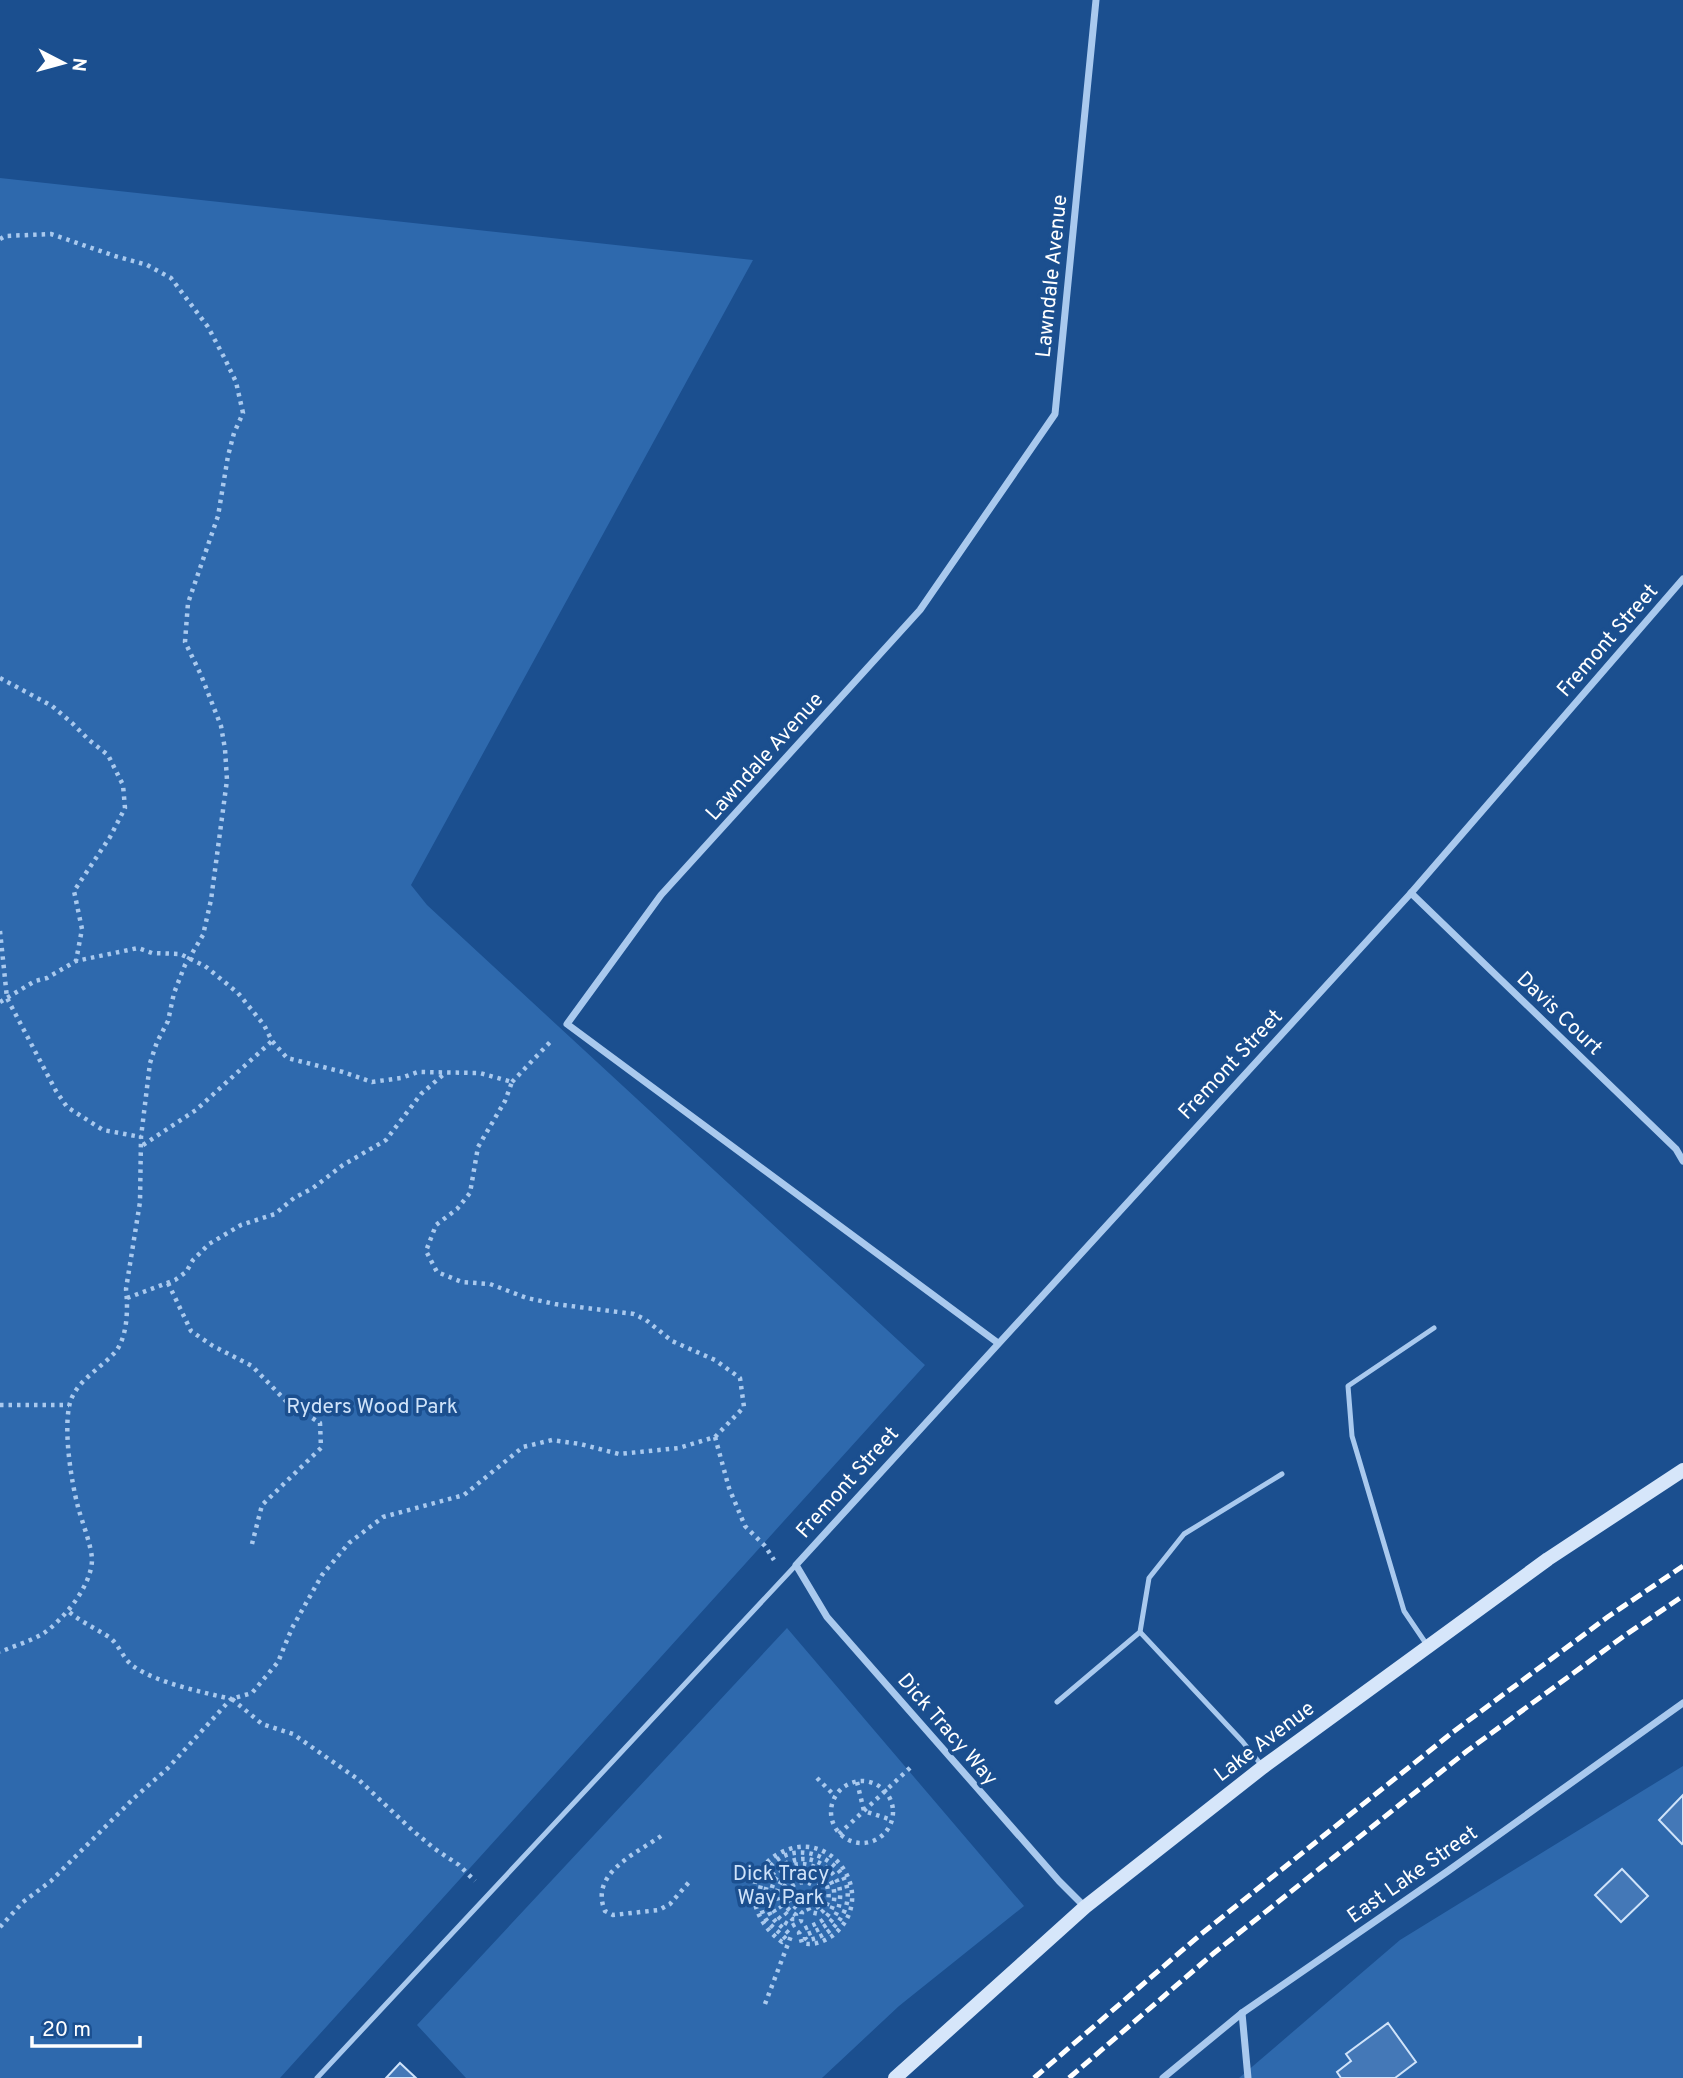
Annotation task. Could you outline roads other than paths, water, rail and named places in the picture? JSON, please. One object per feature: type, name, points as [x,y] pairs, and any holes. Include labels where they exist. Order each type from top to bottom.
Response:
[{"type":"street","name":"Lawndale Avenue","points":[[998,1343],[567,1024],[661,895],[920,610],[1055,414],[1096,0]]},
{"type":"street","name":"Fremont Street","points":[[796,1565],[1410,893],[1683,579]]},
{"type":"street","name":"Davis Court","points":[[1410,893],[1676,1149],[1683,1161]]},
{"type":"street","name":"Lake Avenue","points":[[895,2078],[1084,1907],[1263,1767],[1548,1559],[1683,1470]]},
{"type":"street","name":"Dick Tracy Way","points":[[796,1565],[827,1617],[1084,1907]]},
{"type":"street","name":"East Lake Street","points":[[1163,2078],[1242,2013],[1448,1871],[1683,1703]]},
{"type":"street","points":[[1242,2013],[1248,2078]]},
{"type":"lane","points":[[1428,1646],[1404,1611],[1352,1436],[1348,1386],[1434,1328]]},
{"type":"lane","points":[[1057,1702],[1140,1632],[1149,1578],[1184,1534],[1282,1474]]},
{"type":"lane","points":[[317,2078],[796,1565]]},
{"type":"lane","points":[[1140,1632],[1263,1767]]},
{"type":"railway","points":[[1034,2078],[1200,1935],[1453,1732],[1609,1616],[1683,1566]]},
{"type":"railway","points":[[1069,2078],[1214,1953],[1467,1751],[1683,1596]]},
{"type":"park label","name":"Ryders Wood Park","points":[[372,1406]]},
{"type":"park label","name":"Dick Tracy Way Park","points":[[781,1885]]}]
